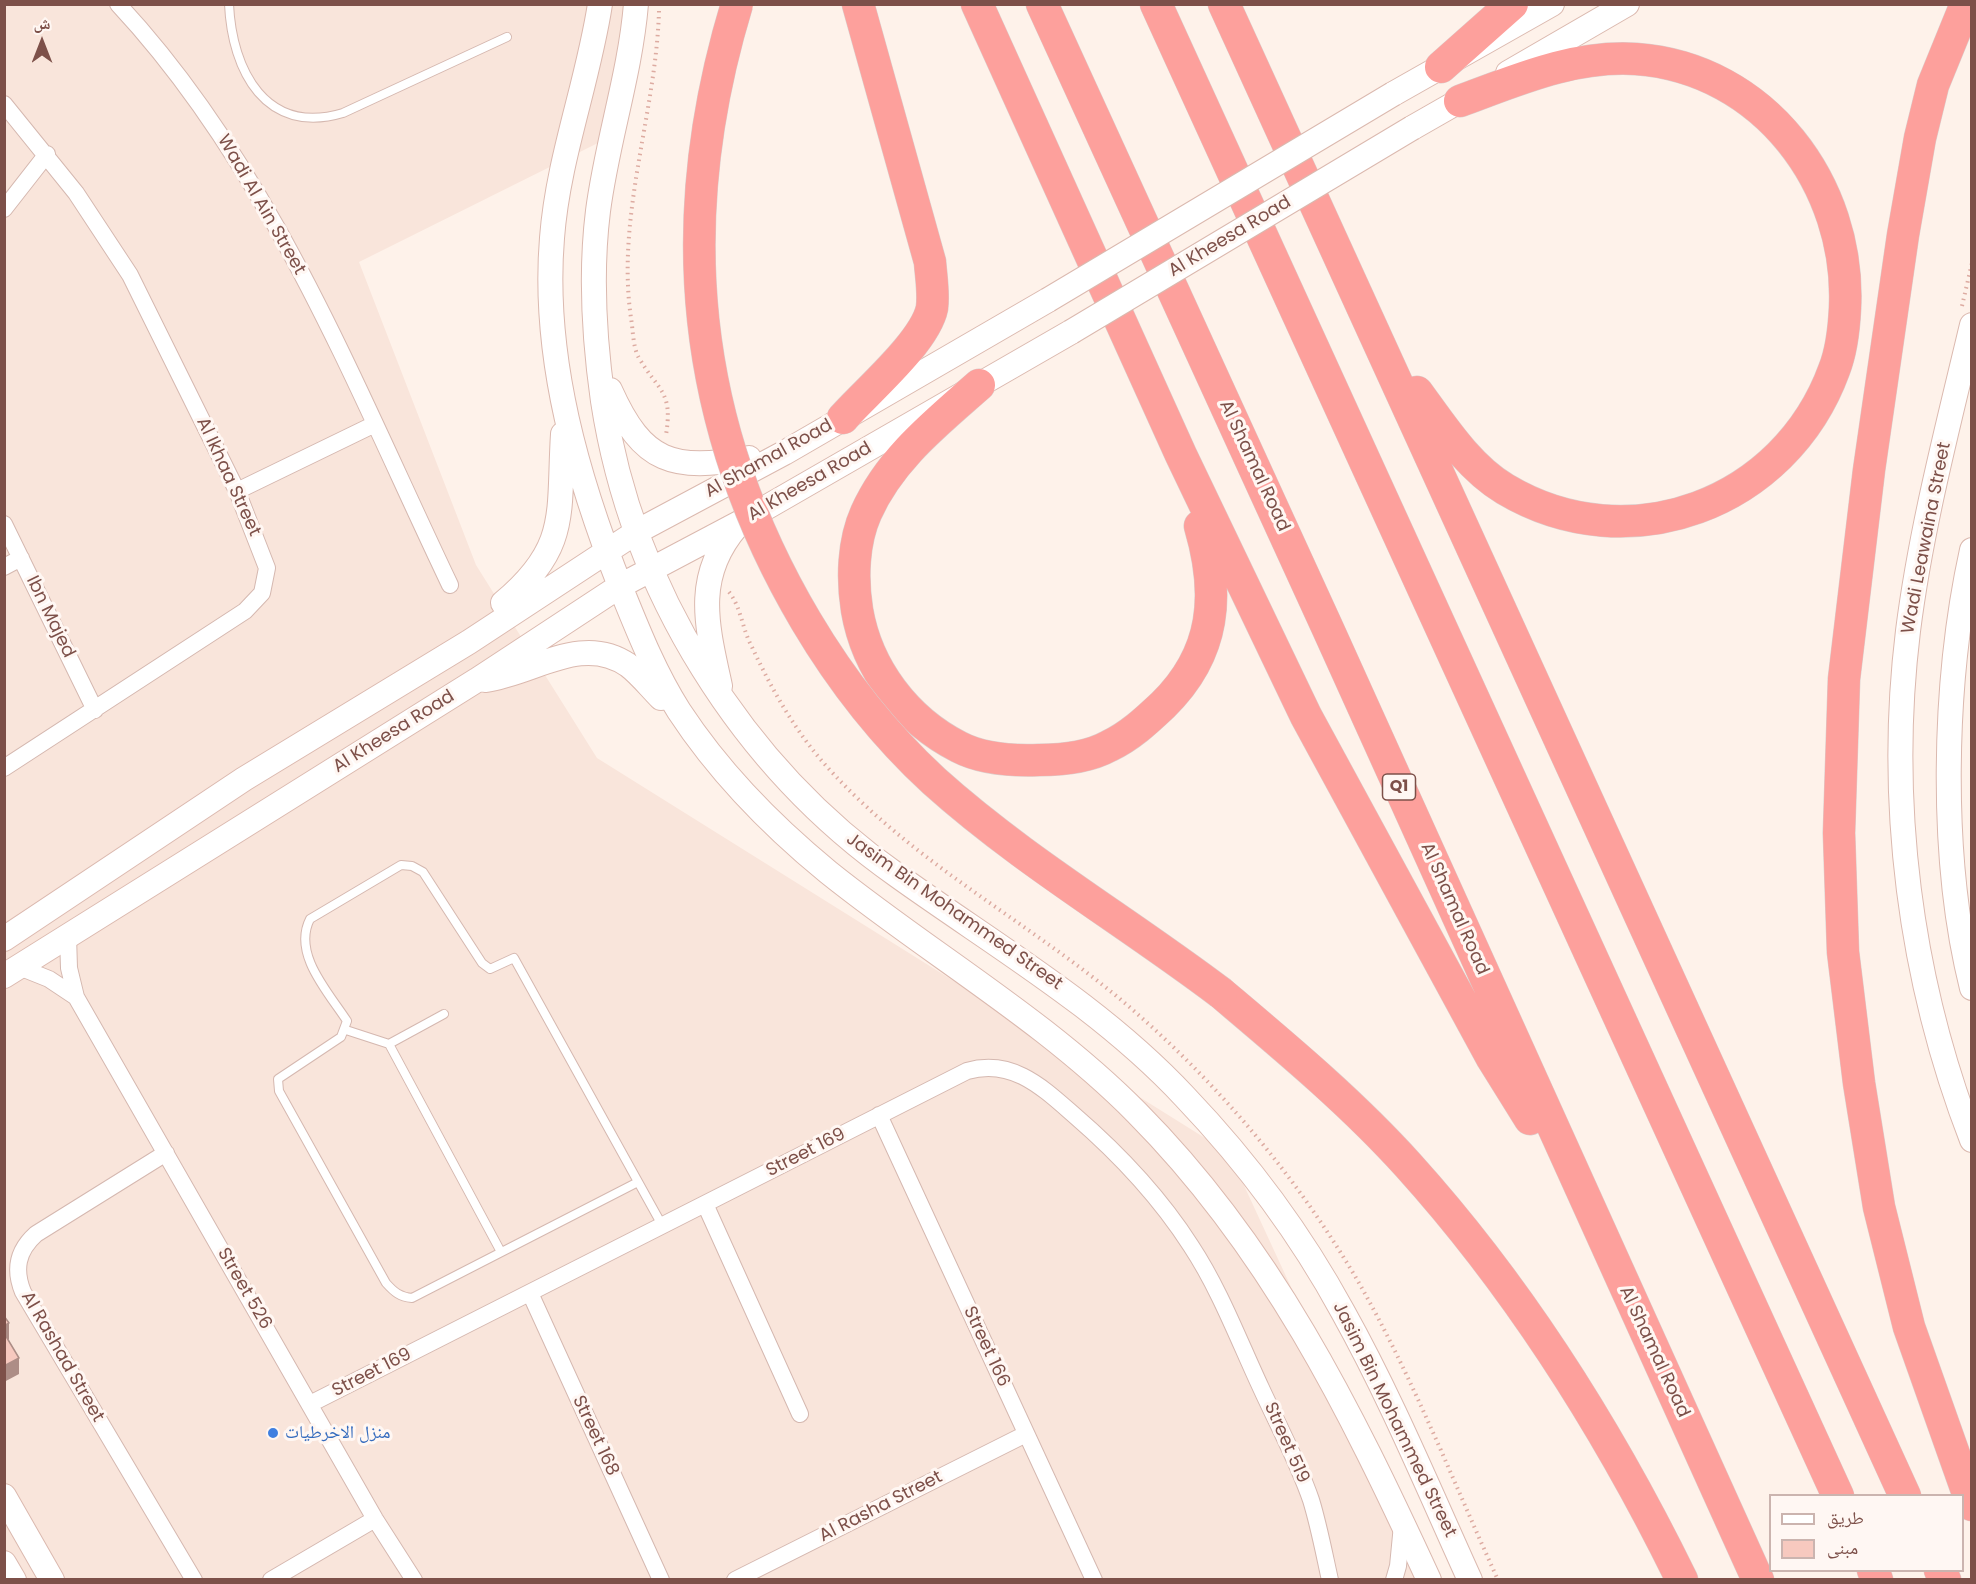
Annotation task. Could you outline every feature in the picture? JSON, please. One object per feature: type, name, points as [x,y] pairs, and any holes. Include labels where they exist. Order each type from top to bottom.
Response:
[{"type":"highway","points":[[737,4],[711,104],[701,173],[698,232],[700,292],[711,379],[731,456],[755,524],[783,582],[826,654],[854,693],[932,779],[995,834],[1160,947],[1221,993],[1336,1092],[1400,1156],[1515,1295],[1598,1420],[1682,1580]]},
{"type":"highway","points":[[843,418],[919,338],[928,319],[932,295],[930,262],[858,4]]},
{"type":"highway","points":[[977,4],[1181,455],[1306,716],[1470,1018],[1528,1118],[1544,1137],[1562,1151]]},
{"type":"highway","name":"Al Shamal Road","points":[[1042,4],[1333,640],[1562,1151],[1758,1580]]},
{"type":"highway","points":[[1156,4],[1837,1494]]},
{"type":"highway","points":[[1224,4],[1904,1494]]},
{"type":"highway","points":[[1441,67],[1512,4]]},
{"type":"highway","points":[[1966,4],[1933,85],[1920,138],[1869,470],[1844,679],[1839,833],[1843,952],[1859,1083],[1879,1207],[1909,1327],[1971,1505]]},
{"type":"highway","points":[[1380,342],[1465,455],[1502,488],[1556,512],[1600,520],[1646,520],[1674,516],[1697,510],[1743,486],[1767,468],[1802,431],[1827,389],[1836,368],[1842,344],[1846,292],[1840,238],[1834,218],[1825,194],[1804,157],[1751,103],[1713,80],[1686,69],[1661,62],[1616,58],[1569,63],[1460,101]]},
{"type":"highway","points":[[979,386],[917,440],[885,476],[865,514],[855,553],[854,591],[860,627],[871,657],[888,687],[916,718],[960,747],[1011,761],[1060,760],[1108,747],[1140,727],[1177,691],[1202,650],[1212,605],[1206,545],[1181,455]]},
{"type":"main road","name":"Jasim Bin Mohammed Street","points":[[600,4],[584,84],[560,176],[551,242],[554,342],[565,407],[583,480],[606,551],[651,662],[682,716],[743,792],[789,838],[830,873],[1061,1044],[1128,1104],[1170,1148],[1234,1225],[1290,1307],[1402,1521],[1430,1580]]},
{"type":"main road","name":"Jasim Bin Mohammed Street","points":[[636,4],[627,72],[598,212],[593,303],[598,365],[613,449],[638,531],[652,568],[696,658],[723,700],[759,747],[820,813],[897,876],[1030,965],[1108,1025],[1180,1091],[1238,1156],[1290,1226],[1342,1309],[1391,1405],[1470,1580]]},
{"type":"main road","points":[[1441,67],[1552,4]]},
{"type":"main road","name":"Al Kheesa Road","points":[[12,972],[477,680],[620,586],[741,522],[979,386],[1412,128],[1627,4]]},
{"type":"main road","name":"Al Shamal Road","points":[[606,551],[638,531],[784,453],[1048,300],[1441,67]]},
{"type":"main road","name":"Wadi Leawaina Street","points":[[1971,325],[1918,566],[1902,692],[1900,773],[1908,879],[1919,955],[1948,1075],[1971,1140]]},
{"type":"main road","points":[[598,365],[627,426],[637,438],[662,456],[689,464],[703,465],[784,453]]},
{"type":"main road","points":[[469,642],[497,608],[526,584],[550,551],[561,510],[565,407]]},
{"type":"main road","points":[[723,700],[708,632],[707,583],[723,545],[741,522]]},
{"type":"main road","points":[[1971,550],[1956,652],[1950,759],[1950,828],[1957,909],[1971,988]]},
{"type":"main road","name":"Al Kheesa Road","points":[[4,939],[278,757],[469,642],[606,551]]},
{"type":"main road","points":[[477,680],[514,674],[570,654],[592,653],[626,664],[682,716]]},
{"type":"main road","points":[[4,1496],[52,1580]]},
{"type":"main road","points":[[4,1563],[14,1580]]},
{"type":"street","name":"Wadi Al Ain Street","points":[[118,4],[188,90],[246,175],[314,297],[450,585]]},
{"type":"street","name":"Al Ikhaa Street","points":[[4,104],[47,154],[99,225],[130,275],[237,491],[267,568],[262,593],[245,611],[4,768]]},
{"type":"street","points":[[4,209],[47,154]]},
{"type":"street","points":[[237,491],[374,425]]},
{"type":"street","name":"Ibn Majed","points":[[4,524],[95,710]]},
{"type":"street","points":[[4,567],[21,558]]},
{"type":"street","name":"Street 526","points":[[68,936],[69,968],[76,997],[375,1519],[414,1580]]},
{"type":"street","name":"Street 526","points":[[12,972],[49,979],[76,997]]},
{"type":"street","name":"Street 169","points":[[310,1404],[879,1115],[979,1068],[1002,1067],[1024,1075],[1098,1136],[1148,1188],[1192,1246],[1226,1313]]},
{"type":"street","name":"Street 166","points":[[879,1115],[1094,1580]]},
{"type":"street","name":"Al Rashad Street","points":[[166,1153],[36,1234],[22,1251],[17,1272],[23,1292],[194,1580]]},
{"type":"street","points":[[705,1204],[800,1414]]},
{"type":"street","name":"Street 168","points":[[530,1293],[661,1580]]},
{"type":"street","name":"Street 519","points":[[1226,1313],[1310,1498],[1330,1580]]},
{"type":"street","name":"Al Rasha Street","points":[[735,1580],[1026,1434]]},
{"type":"street","points":[[271,1580],[375,1519]]},
{"type":"street","points":[[1394,1580],[1402,1521]]},
{"type":"lane","points":[[229,4],[230,30],[236,55],[254,89],[262,98],[283,112],[306,118],[343,113],[507,37]]},
{"type":"lane","points":[[638,1182],[412,1298],[403,1297],[386,1283],[279,1091],[278,1079],[341,1037],[346,1030],[347,1021],[310,964],[304,929],[310,919],[401,865],[412,866],[423,872],[482,963],[490,969],[514,958],[662,1225]]},
{"type":"lane","points":[[389,1044],[444,1014]]},
{"type":"lane","points":[[346,1030],[389,1044],[501,1252]]},
{"type":"path","points":[[659,4],[658,53],[632,210],[628,267],[631,315],[638,356],[669,403],[662,456]]},
{"type":"shaded area","points":[[5,5],[631,5],[616,134],[359,262],[476,565],[597,758],[1229,1153],[1426,1579],[5,1580]]},
{"type":"building","points":[[4,1316],[9,1323],[4,1326]]},
{"type":"building","points":[[4,1333],[19,1358],[4,1366]]},
{"type":"place","name":"منزل الاخرطيات","points":[[273,1433]]}]
